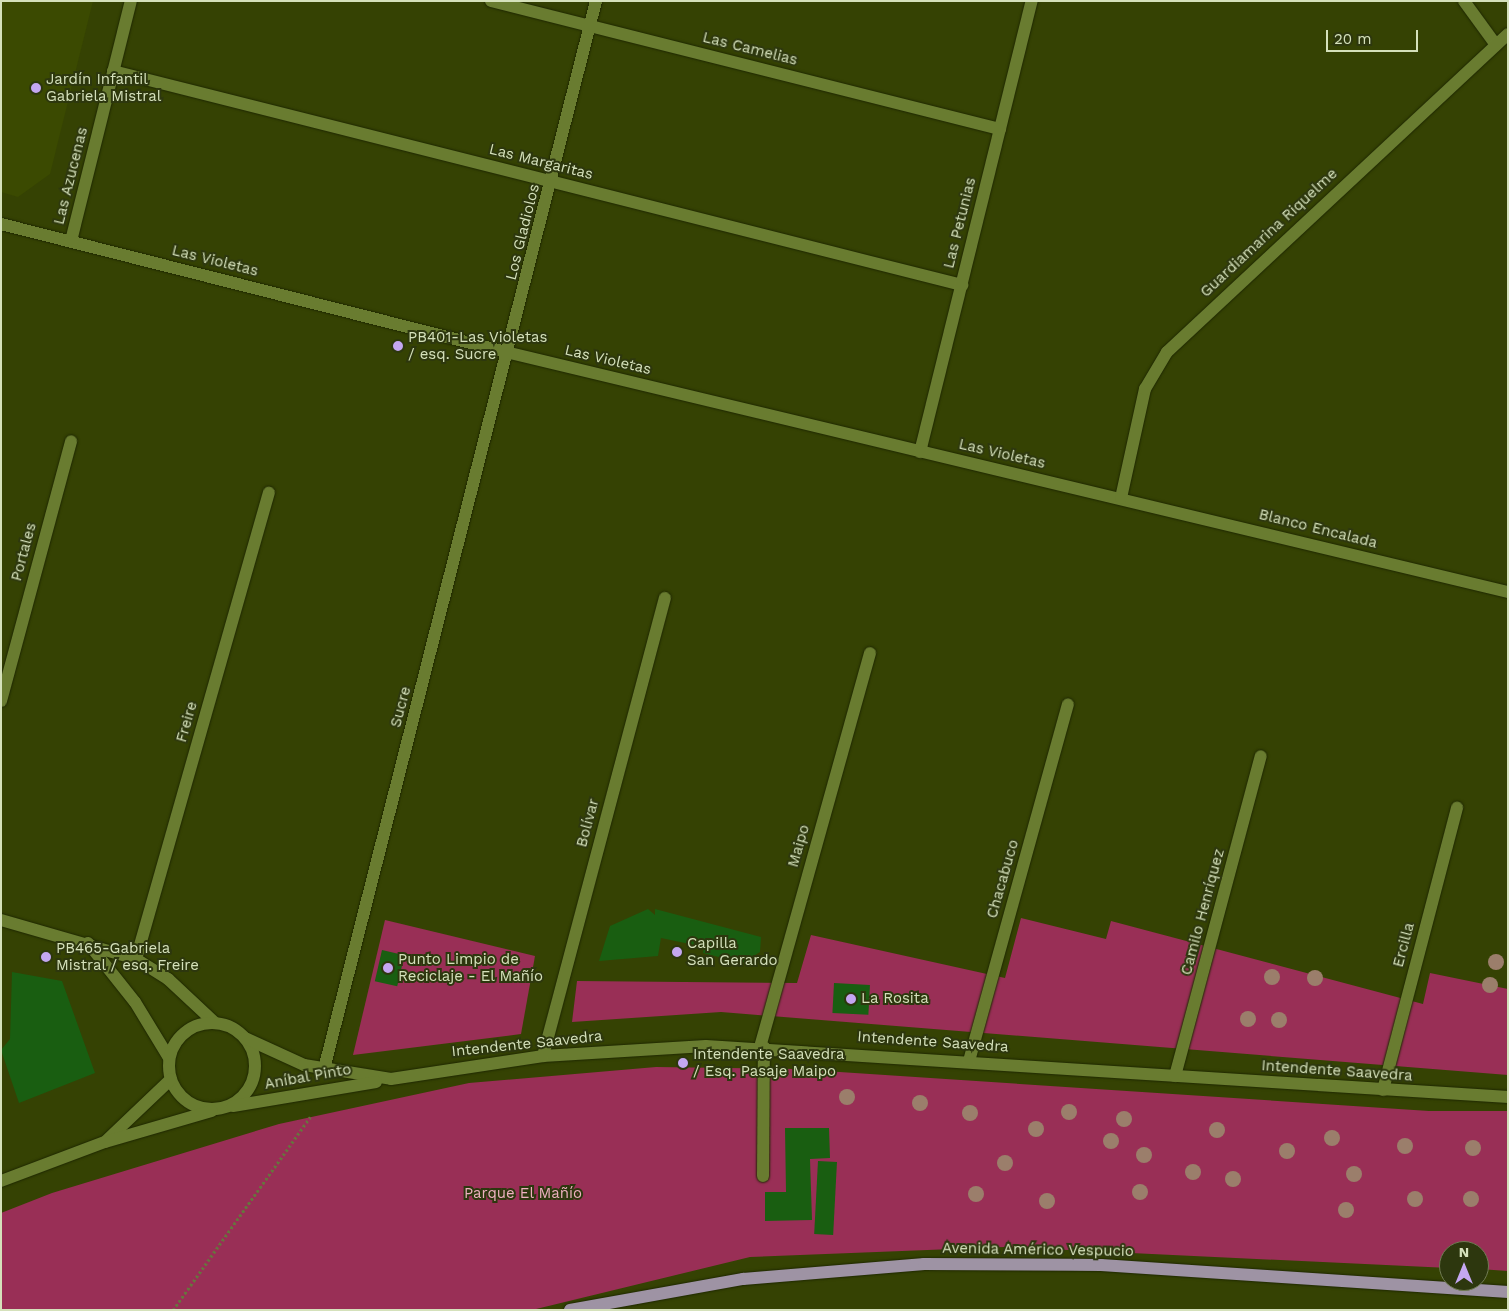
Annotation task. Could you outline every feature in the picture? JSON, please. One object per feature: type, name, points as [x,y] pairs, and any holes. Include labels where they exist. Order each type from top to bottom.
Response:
[{"type":"main road","name":"Avenida Américo Vespucio","points":[[570,1310],[743,1279],[934,1264],[1101,1265],[1508,1292]]},
{"type":"street","name":"Las Azucenas","points":[[71,242],[131,1]]},
{"type":"street","name":"Las Camelias","points":[[492,1],[1000,129]]},
{"type":"street","name":"Los Gladiolos","points":[[510,354],[596,1]]},
{"type":"street","name":"Las Petunias","points":[[920,452],[1032,1]]},
{"type":"street","points":[[1464,1],[1496,45]]},
{"type":"street","name":"Guardiamarina Riquelme","points":[[1121,498],[1145,390],[1166,352],[1508,34]]},
{"type":"street","name":"Las Margaritas","points":[[113,71],[962,285]]},
{"type":"street","name":"Las Violetas","points":[[1,224],[510,354],[1121,498]]},
{"type":"street","name":"Sucre","points":[[324,1069],[510,354]]},
{"type":"street","name":"Portales","points":[[1,701],[71,441]]},
{"type":"street","name":"Freire","points":[[136,959],[269,493]]},
{"type":"street","name":"Blanco Encalada","points":[[1121,498],[1508,592]]},
{"type":"street","name":"Bolívar","points":[[543,1056],[665,598]]},
{"type":"street","name":"Maipo","points":[[763,1176],[762,1047],[870,653]]},
{"type":"street","name":"Chacabuco","points":[[968,1061],[1068,705]]},
{"type":"street","name":"Camilo Henríquez","points":[[1175,1076],[1261,756]]},
{"type":"street","name":"Ercilla","points":[[1383,1090],[1457,808]]},
{"type":"street","points":[[1,920],[88,943],[136,959],[168,979],[215,1023],[245,1038],[254,1055],[255,1075],[250,1088],[231,1106],[105,1142],[1,1181]]},
{"type":"street","points":[[88,943],[135,1002],[169,1058],[171,1079],[189,1103],[218,1110]]},
{"type":"street","points":[[169,1058],[185,1032],[215,1023]]},
{"type":"street","name":"Intendente Saavedra","points":[[245,1038],[324,1069],[391,1079],[543,1056],[662,1048],[762,1047],[1508,1097]]},
{"type":"street","points":[[105,1142],[171,1079]]},
{"type":"street","name":"Aníbal Pinto","points":[[231,1106],[391,1079]]},
{"type":"path","points":[[173,1310],[330,1089]]},
{"type":"shaded area","name":"Jardín Infantil Gabriela Mistral","points":[[1,1],[93,1],[50,174],[18,197],[1,192]]},
{"type":"green space","points":[[1021,918],[1106,939],[1111,921],[1423,1004],[1430,973],[1508,989],[1508,1075],[721,1012],[572,1022],[577,981],[797,983],[811,935],[1005,978]]},
{"type":"green space","points":[[385,920],[535,956],[521,1034],[353,1055]]},
{"type":"green space","name":"Parque El Mañío","points":[[656,1067],[794,1069],[1429,1111],[1508,1111],[1508,1271],[1489,1270],[1489,1241],[1439,1241],[1439,1268],[1004,1247],[750,1257],[532,1310],[1,1310],[1,1213],[52,1193],[279,1124],[469,1083]]},
{"type":"building","points":[[648,909],[655,915],[655,909],[761,937],[760,952],[742,963],[703,953],[704,947],[661,938],[658,956],[599,961],[610,926]]},
{"type":"building","name":"Punto Limpio de Reciclaje - El Mañío","points":[[382,950],[404,955],[397,986],[375,981]]},
{"type":"building","points":[[12,972],[62,981],[95,1073],[19,1103],[1,1050],[10,1039]]},
{"type":"building","name":"La Rosita","points":[[834,983],[870,985],[868,1015],[832,1013]]},
{"type":"building","points":[[785,1128],[829,1128],[830,1158],[810,1159],[812,1220],[765,1221],[765,1192],[786,1192]]},
{"type":"building","points":[[818,1161],[837,1162],[833,1235],[814,1234]]},
{"type":"place","name":"Jardín Infantil Gabriela Mistral","points":[[36,88]]},
{"type":"place","name":"PB401-Las Violetas / esq. Sucre","points":[[398,346]]},
{"type":"place","name":"Capilla San Gerardo","points":[[677,952]]},
{"type":"place","name":"PB465-Gabriela Mistral / esq. Freire","points":[[46,957]]},
{"type":"place","name":"Punto Limpio de Reciclaje - El Mañío","points":[[388,968]]},
{"type":"place","name":"La Rosita","points":[[851,999]]},
{"type":"place","name":"Intendente Saavedra / Esq. Pasaje Maipo","points":[[683,1063]]}]
